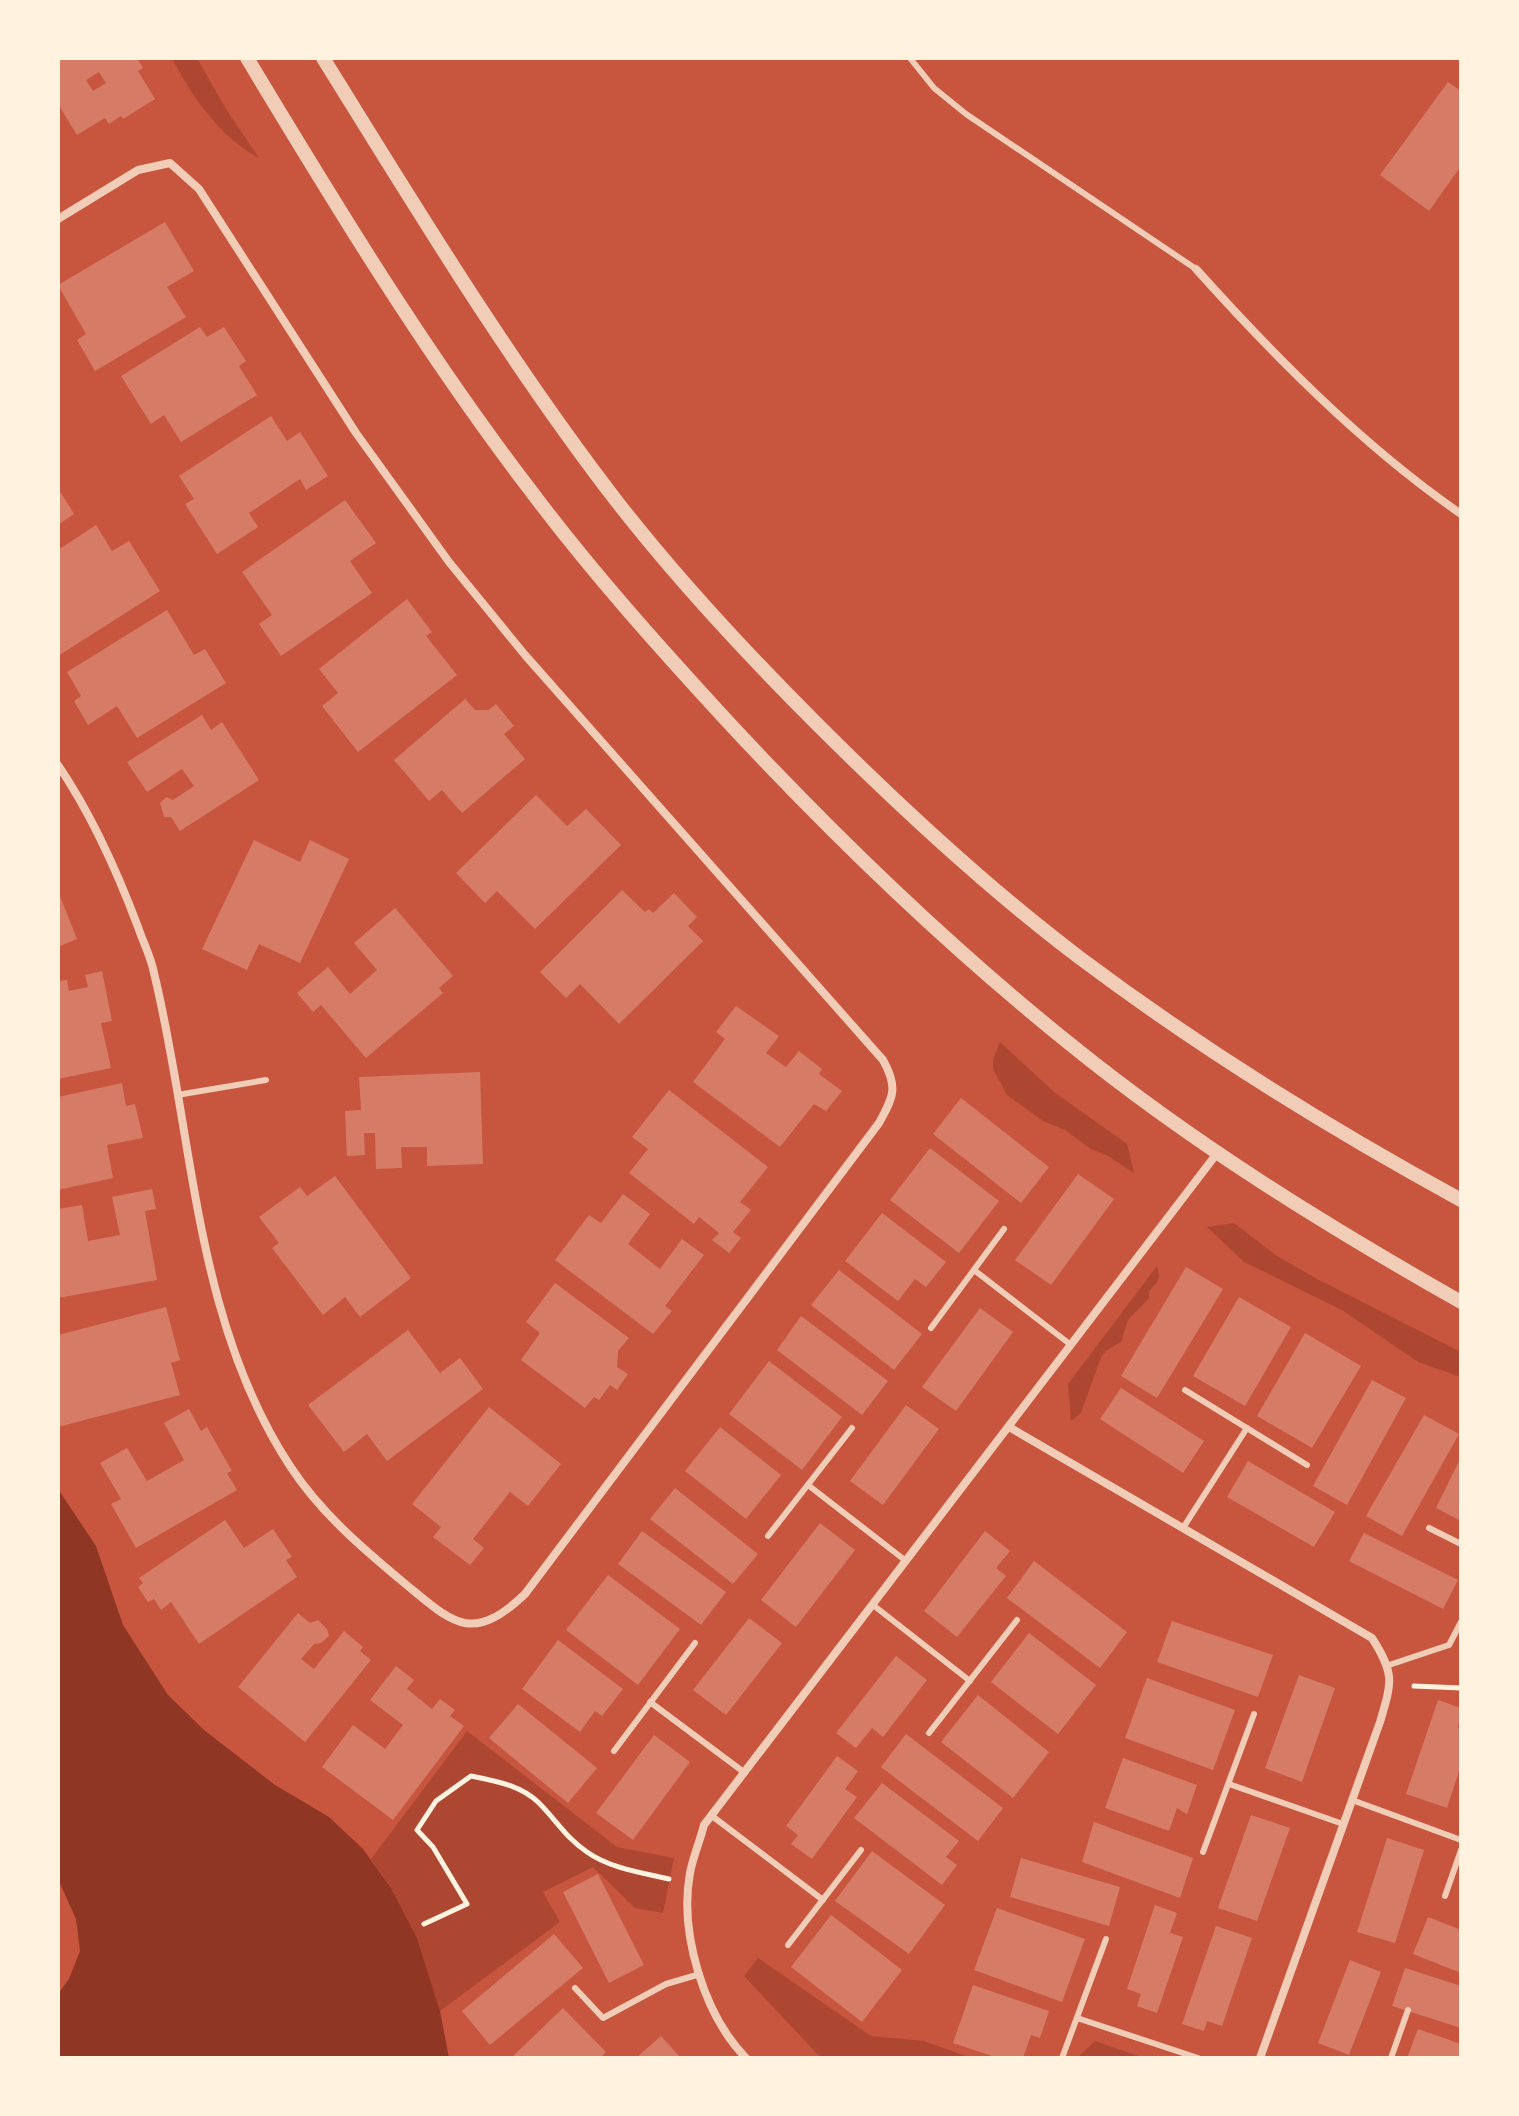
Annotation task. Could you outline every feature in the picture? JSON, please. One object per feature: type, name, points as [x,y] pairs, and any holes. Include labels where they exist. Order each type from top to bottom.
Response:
[{"type":"street","points":[[247,58],[443,372],[528,487],[613,595],[795,794],[975,965],[1073,1047],[1218,1152],[1305,1209],[1461,1302]]},
{"type":"street","points":[[323,58],[467,290],[544,403],[620,505],[700,603],[787,695],[885,792],[1079,957],[1288,1100],[1461,1200]]},
{"type":"street","points":[[58,219],[138,170],[170,163],[199,189],[356,433],[449,562],[525,655],[883,1060],[893,1078],[891,1102],[879,1123],[525,1594],[503,1614],[476,1625],[444,1616],[344,1533],[290,1466],[256,1405],[227,1330],[206,1248],[154,971],[119,877],[72,785],[58,765]]},
{"type":"street","points":[[1196,269],[1235,313],[1320,396],[1413,481],[1461,514]]},
{"type":"street","points":[[746,2058],[738,2050],[707,1996],[688,1932],[689,1884],[704,1825],[1218,1152]]},
{"type":"street","points":[[1009,1427],[1372,1638],[1389,1665],[1389,1690],[1263,2057]]},
{"type":"lane","points":[[910,58],[934,88],[966,114],[1196,269]]},
{"type":"lane","points":[[177,1095],[266,1080]]},
{"type":"lane","points":[[931,1328],[1004,1229]]},
{"type":"lane","points":[[974,1270],[1071,1345]]},
{"type":"lane","points":[[1185,1390],[1307,1465]]},
{"type":"lane","points":[[768,1536],[852,1428]]},
{"type":"lane","points":[[1183,1528],[1247,1428]]},
{"type":"lane","points":[[808,1485],[906,1561]]},
{"type":"lane","points":[[1429,1528],[1461,1544]]},
{"type":"lane","points":[[873,1605],[970,1681]]},
{"type":"lane","points":[[929,1733],[1017,1620]]},
{"type":"lane","points":[[1389,1665],[1449,1645],[1461,1622]]},
{"type":"lane","points":[[614,1751],[695,1643]]},
{"type":"lane","points":[[650,1702],[745,1773]]},
{"type":"lane","points":[[1203,1852],[1254,1714]]},
{"type":"lane","points":[[1229,1784],[1343,1824]]},
{"type":"lane","points":[[1352,1800],[1461,1840]]},
{"type":"lane","points":[[712,1816],[823,1900]]},
{"type":"lane","points":[[788,1945],[861,1850]]},
{"type":"lane","points":[[1445,1896],[1461,1850]]},
{"type":"lane","points":[[1062,2058],[1106,1939]]},
{"type":"lane","points":[[575,1988],[603,2018],[666,1984],[700,1974]]},
{"type":"lane","points":[[1391,2058],[1408,2010]]},
{"type":"lane","points":[[1077,2018],[1198,2058]]},
{"type":"path","points":[[1414,1686],[1461,1688]]},
{"type":"path","points":[[424,1924],[467,1904],[433,1847],[417,1830],[436,1801],[471,1776],[510,1785],[538,1802],[563,1833],[588,1854],[614,1867],[639,1870],[689,1884]]},
{"type":"shaded area","points":[[172,58],[197,58],[259,158],[245,150],[208,115]]},
{"type":"shaded area","points":[[1000,1042],[1054,1092],[1127,1144],[1134,1173],[1065,1130],[1043,1121],[1007,1095],[993,1069]]},
{"type":"shaded area","points":[[1234,1223],[1277,1256],[1319,1280],[1461,1352],[1461,1377],[1418,1362],[1342,1310],[1244,1262],[1207,1227]]},
{"type":"shaded area","points":[[1157,1266],[1159,1278],[1149,1291],[1149,1298],[1128,1320],[1121,1342],[1101,1357],[1081,1413],[1071,1421],[1068,1384]]},
{"type":"shaded area","points":[[58,1489],[96,1546],[123,1625],[168,1695],[204,1730],[275,1785],[329,1817],[363,1849],[391,1888],[417,1938],[440,2011],[449,2058],[58,2058],[58,1994],[69,1979],[80,1951],[76,1919],[58,1879]]},
{"type":"shaded area","points":[[467,1731],[617,1847],[674,1858],[663,1913],[635,1908],[593,1867],[543,1892],[560,1922],[440,2011],[417,1938],[391,1888],[371,1859]]},
{"type":"shaded area","points":[[758,1958],[871,2036],[924,2041],[971,2058],[821,2058],[744,1976]]},
{"type":"shaded area","points":[[1095,2041],[1144,2058],[1077,2058]]},
{"type":"building","points":[[58,58],[137,58],[143,68],[138,71],[155,99],[123,119],[121,116],[109,124],[105,118],[77,135],[58,104]],"holes":[[[99,72],[106,83],[93,91],[86,80]]]},
{"type":"building","points":[[1448,82],[1461,91],[1461,166],[1429,211],[1380,175]]},
{"type":"building","points":[[165,222],[194,271],[167,287],[186,317],[95,371],[77,340],[86,334],[58,285]]},
{"type":"building","points":[[200,327],[207,337],[224,327],[246,361],[239,366],[257,395],[181,442],[164,415],[151,424],[121,376]]},
{"type":"building","points":[[271,416],[287,441],[300,432],[328,476],[306,490],[300,479],[249,513],[258,527],[217,554],[185,504],[194,499],[179,476]]},
{"type":"building","points":[[58,488],[74,514],[58,525]]},
{"type":"building","points":[[345,500],[376,543],[350,561],[372,593],[281,656],[259,624],[272,615],[242,572]]},
{"type":"building","points":[[96,525],[112,551],[129,541],[160,591],[58,656],[58,550]]},
{"type":"building","points":[[407,599],[432,632],[426,636],[457,675],[358,752],[322,706],[338,693],[319,669]]},
{"type":"building","points":[[167,610],[194,655],[205,649],[226,683],[137,738],[117,706],[88,725],[74,701],[81,696],[67,672]]},
{"type":"building","points":[[465,699],[475,710],[488,710],[496,704],[514,726],[504,734],[525,759],[462,813],[442,790],[429,801],[394,760]]},
{"type":"building","points":[[202,715],[211,730],[222,722],[259,780],[180,831],[171,817],[164,817],[160,803],[166,797],[173,800],[194,786],[182,769],[147,792],[127,762]]},
{"type":"building","points":[[536,795],[567,826],[586,809],[621,845],[535,929],[497,891],[485,903],[456,873]]},
{"type":"building","points":[[254,840],[300,862],[310,840],[349,859],[300,963],[259,944],[247,970],[202,949]]},
{"type":"building","points":[[622,890],[645,912],[649,909],[653,913],[674,893],[697,917],[688,926],[703,941],[619,1024],[580,984],[566,998],[540,972]]},
{"type":"building","points":[[58,891],[77,939],[58,947]]},
{"type":"building","points":[[395,908],[453,976],[439,988],[443,993],[366,1058],[321,1005],[313,1012],[297,993],[328,967],[350,994],[377,970],[354,943]]},
{"type":"building","points":[[102,971],[112,1021],[101,1023],[111,1068],[58,1079],[58,981],[67,980],[69,991],[88,987],[85,975]]},
{"type":"building","points":[[736,1006],[779,1036],[766,1053],[786,1067],[799,1051],[822,1069],[819,1074],[842,1091],[826,1111],[814,1104],[780,1147],[693,1082],[725,1039],[716,1032]]},
{"type":"building","points":[[480,1072],[483,1164],[427,1166],[427,1147],[401,1147],[402,1168],[376,1169],[375,1133],[364,1133],[365,1155],[347,1156],[345,1111],[361,1110],[359,1077]]},
{"type":"building","points":[[122,1083],[126,1106],[135,1104],[143,1138],[107,1145],[113,1178],[58,1190],[58,1097]]},
{"type":"building","points":[[669,1090],[768,1167],[740,1202],[751,1210],[733,1232],[741,1238],[729,1253],[712,1240],[719,1233],[699,1217],[694,1224],[629,1173],[648,1149],[632,1137]]},
{"type":"building","points":[[961,1098],[1049,1167],[1021,1203],[933,1134]]},
{"type":"building","points":[[930,1148],[999,1201],[959,1253],[890,1200]]},
{"type":"building","points":[[1078,1174],[1114,1199],[1051,1285],[1015,1260]]},
{"type":"building","points":[[335,1176],[411,1278],[360,1317],[345,1297],[323,1315],[272,1248],[279,1243],[259,1217],[300,1187],[307,1196]]},
{"type":"building","points":[[152,1189],[156,1209],[145,1211],[157,1280],[58,1298],[58,1209],[82,1205],[88,1241],[120,1235],[112,1197]]},
{"type":"building","points":[[623,1194],[650,1214],[628,1244],[660,1269],[682,1239],[704,1255],[665,1306],[672,1311],[653,1334],[555,1260],[589,1215],[601,1223]]},
{"type":"building","points":[[882,1213],[946,1262],[926,1287],[915,1279],[898,1301],[845,1261]]},
{"type":"building","points":[[1186,1267],[1223,1289],[1157,1398],[1121,1376]]},
{"type":"building","points":[[839,1270],[922,1334],[894,1370],[811,1305]]},
{"type":"building","points":[[555,1283],[629,1338],[618,1351],[617,1367],[628,1374],[617,1390],[610,1385],[599,1400],[594,1397],[585,1408],[521,1360],[540,1333],[526,1322]]},
{"type":"building","points":[[1239,1297],[1291,1327],[1245,1406],[1193,1376]]},
{"type":"building","points":[[166,1307],[180,1360],[171,1363],[180,1395],[58,1427],[58,1335]]},
{"type":"building","points":[[980,1308],[1013,1332],[956,1411],[922,1387]]},
{"type":"building","points":[[801,1316],[888,1381],[862,1415],[777,1350]]},
{"type":"building","points":[[408,1330],[440,1373],[460,1358],[483,1389],[387,1461],[367,1434],[344,1452],[308,1405]]},
{"type":"building","points":[[1305,1333],[1361,1366],[1312,1448],[1257,1416]]},
{"type":"building","points":[[769,1361],[842,1417],[802,1470],[729,1414]]},
{"type":"building","points":[[1372,1380],[1406,1398],[1347,1505],[1313,1486]]},
{"type":"building","points":[[1121,1388],[1204,1441],[1183,1473],[1100,1419]]},
{"type":"building","points":[[906,1405],[939,1429],[883,1505],[850,1481]]},
{"type":"building","points":[[489,1407],[561,1464],[528,1506],[510,1492],[473,1539],[484,1548],[470,1565],[433,1537],[441,1527],[412,1504]]},
{"type":"building","points":[[189,1409],[201,1431],[207,1427],[232,1471],[227,1473],[237,1490],[136,1548],[111,1504],[121,1499],[100,1463],[127,1448],[147,1481],[184,1460],[164,1423]]},
{"type":"building","points":[[1424,1415],[1459,1434],[1402,1536],[1366,1516]]},
{"type":"building","points":[[720,1427],[781,1475],[746,1519],[685,1471]]},
{"type":"building","points":[[1461,1457],[1461,1521],[1436,1508]]},
{"type":"building","points":[[1248,1461],[1335,1512],[1314,1547],[1227,1497]]},
{"type":"building","points":[[675,1488],[758,1554],[733,1584],[650,1519]]},
{"type":"building","points":[[225,1520],[244,1548],[273,1529],[292,1557],[286,1560],[297,1577],[199,1644],[171,1602],[161,1610],[154,1599],[148,1602],[138,1587],[143,1583],[139,1578]]},
{"type":"building","points":[[820,1523],[855,1550],[796,1627],[761,1600]]},
{"type":"building","points":[[642,1531],[726,1592],[701,1625],[618,1564]]},
{"type":"building","points":[[985,1531],[1010,1551],[996,1568],[1006,1576],[957,1637],[924,1611]]},
{"type":"building","points":[[1364,1533],[1458,1580],[1443,1609],[1349,1561]]},
{"type":"building","points":[[1034,1561],[1127,1632],[1100,1668],[1007,1598]]},
{"type":"building","points":[[608,1575],[680,1629],[638,1685],[566,1630]]},
{"type":"building","points":[[298,1613],[310,1623],[318,1620],[329,1636],[321,1643],[314,1644],[301,1659],[314,1669],[344,1631],[363,1647],[360,1651],[371,1660],[305,1742],[238,1687]]},
{"type":"building","points":[[749,1618],[782,1643],[726,1715],[693,1690]]},
{"type":"building","points":[[1172,1621],[1273,1655],[1258,1697],[1157,1662]]},
{"type":"building","points":[[1029,1633],[1096,1685],[1058,1734],[991,1682]]},
{"type":"building","points":[[558,1640],[623,1689],[602,1716],[595,1711],[580,1732],[522,1689]]},
{"type":"building","points":[[896,1656],[927,1680],[883,1737],[872,1728],[856,1748],[836,1733]]},
{"type":"building","points":[[396,1666],[414,1680],[407,1689],[432,1709],[440,1699],[455,1710],[450,1716],[464,1726],[393,1820],[322,1767],[353,1725],[385,1749],[403,1725],[370,1700]]},
{"type":"building","points":[[1299,1675],[1335,1688],[1302,1782],[1265,1768]]},
{"type":"building","points":[[1147,1678],[1235,1710],[1213,1770],[1125,1738]]},
{"type":"building","points":[[978,1695],[1049,1752],[1013,1798],[941,1742]]},
{"type":"building","points":[[1438,1700],[1461,1708],[1458,1728],[1461,1729],[1461,1765],[1447,1808],[1406,1794]]},
{"type":"building","points":[[518,1704],[597,1768],[568,1803],[489,1738]]},
{"type":"building","points":[[906,1734],[1003,1808],[978,1841],[881,1767]]},
{"type":"building","points":[[654,1735],[690,1762],[633,1840],[596,1813]]},
{"type":"building","points":[[837,1756],[858,1771],[845,1789],[857,1797],[812,1859],[791,1844],[798,1835],[786,1826]]},
{"type":"building","points":[[1123,1758],[1197,1785],[1187,1814],[1177,1808],[1169,1831],[1105,1808]]},
{"type":"building","points":[[882,1783],[959,1841],[946,1857],[957,1865],[942,1885],[854,1818]]},
{"type":"building","points":[[1251,1815],[1290,1828],[1257,1921],[1218,1908]]},
{"type":"building","points":[[1094,1822],[1193,1858],[1180,1898],[1082,1862]]},
{"type":"building","points":[[1387,1838],[1424,1850],[1395,1943],[1357,1932]]},
{"type":"building","points":[[872,1851],[945,1905],[909,1954],[835,1901]]},
{"type":"building","points":[[1021,1858],[1120,1887],[1109,1926],[1010,1897]]},
{"type":"building","points":[[598,1874],[644,1965],[609,1983],[563,1892]]},
{"type":"building","points":[[1155,1905],[1177,1913],[1170,1933],[1183,1937],[1157,2013],[1137,2006],[1141,1994],[1127,1989]]},
{"type":"building","points":[[997,1908],[1085,1939],[1062,2002],[974,1970]]},
{"type":"building","points":[[831,1915],[902,1970],[862,2022],[791,1967]]},
{"type":"building","points":[[1428,1917],[1461,1930],[1461,1973],[1413,1954]]},
{"type":"building","points":[[1216,1926],[1252,1938],[1222,2026],[1207,2021],[1204,2031],[1182,2024]]},
{"type":"building","points":[[554,1934],[583,1968],[490,2045],[462,2011]]},
{"type":"building","points":[[1350,1960],[1381,1972],[1349,2055],[1318,2043]]},
{"type":"building","points":[[1405,1968],[1461,1986],[1461,2028],[1392,2006]]},
{"type":"building","points":[[973,1985],[1049,2011],[1040,2038],[1031,2035],[1023,2058],[998,2058],[953,2043]]},
{"type":"building","points":[[563,2008],[606,2052],[600,2058],[511,2058]]},
{"type":"building","points":[[1418,2029],[1461,2044],[1461,2058],[1407,2058]]},
{"type":"building","points":[[661,2036],[681,2058],[636,2058]]}]
